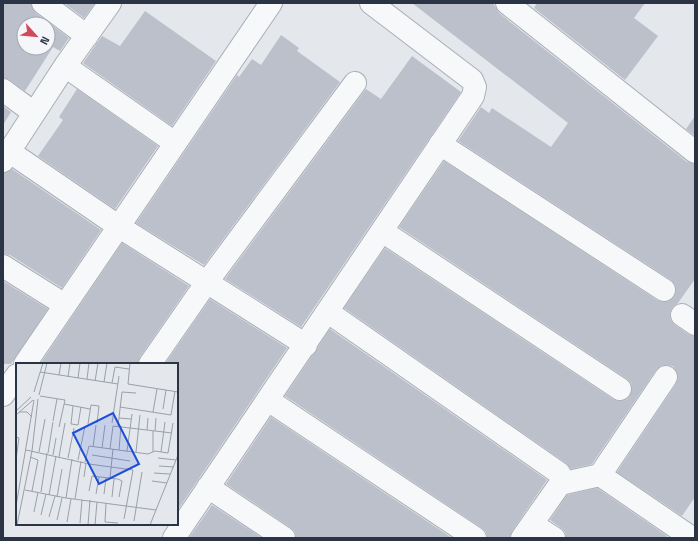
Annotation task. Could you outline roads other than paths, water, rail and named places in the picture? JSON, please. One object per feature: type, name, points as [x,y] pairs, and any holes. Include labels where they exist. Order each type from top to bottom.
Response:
[{"type":"street","points":[[43,3],[87,36]]},
{"type":"street","points":[[110,3],[65,66],[6,156],[306,345]]},
{"type":"street","points":[[26,363],[271,3]]},
{"type":"street","points":[[174,538],[473,96],[475,87],[472,80],[371,3]]},
{"type":"street","points":[[507,3],[695,152]]},
{"type":"street","points":[[65,66],[175,143]]},
{"type":"street","points":[[151,363],[207,282],[355,83]]},
{"type":"street","points":[[3,90],[34,113]]},
{"type":"street","points":[[440,144],[664,290]]},
{"type":"street","points":[[382,231],[620,389]]},
{"type":"street","points":[[3,266],[65,305]]},
{"type":"street","points":[[328,312],[559,473],[562,478],[560,484],[527,531],[554,538]]},
{"type":"street","points":[[3,395],[16,376]]},
{"type":"street","points":[[560,484],[600,475],[666,378]]},
{"type":"street","points":[[268,400],[475,538]]},
{"type":"street","points":[[600,475],[692,533]]},
{"type":"street","points":[[208,487],[284,538]]}]
